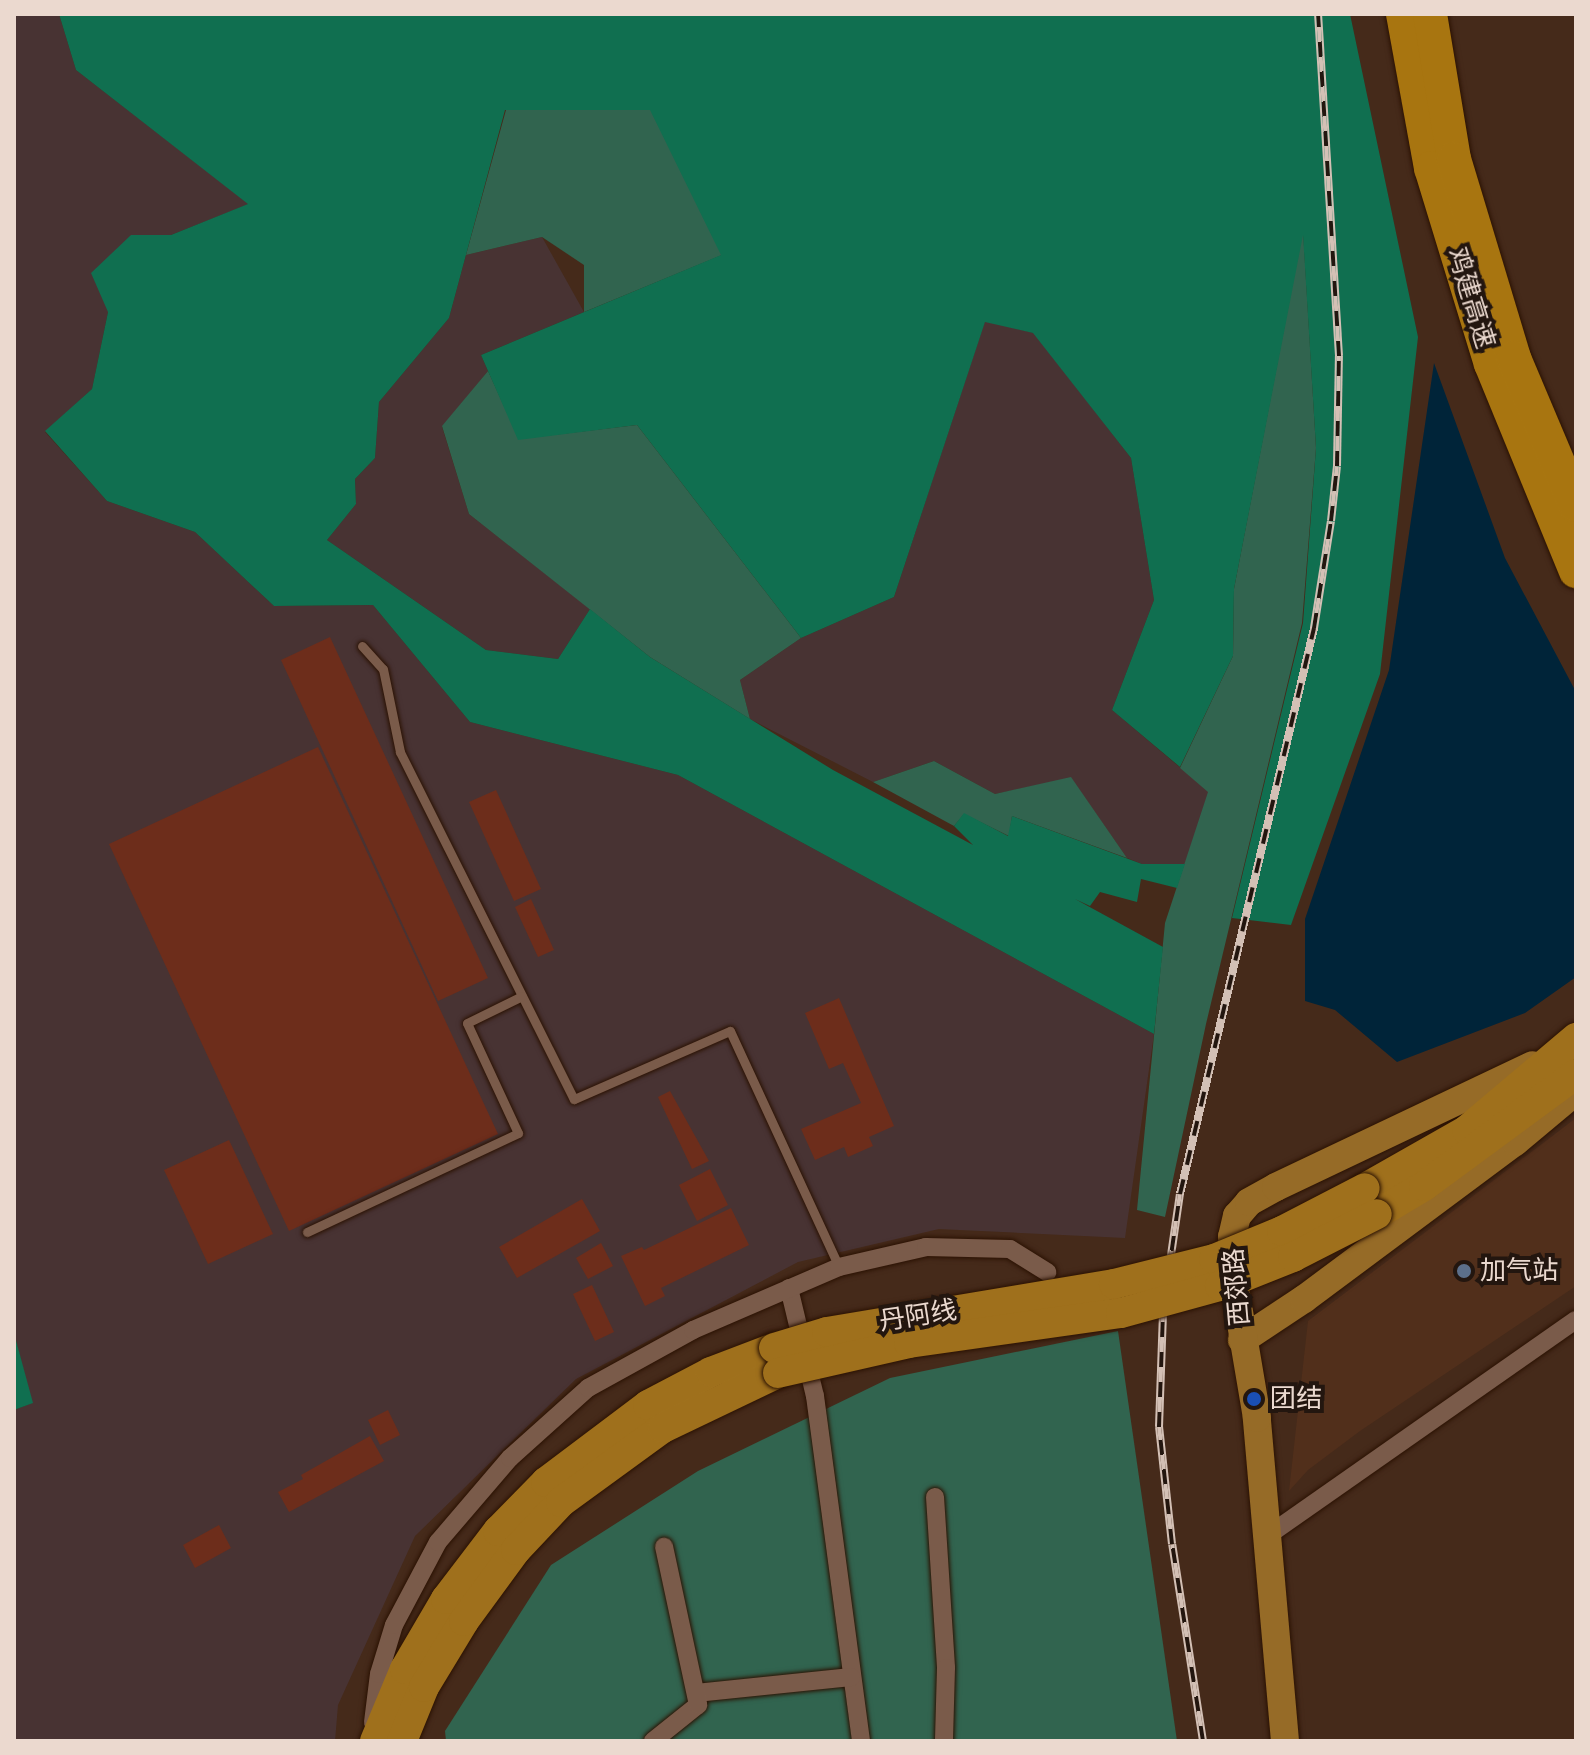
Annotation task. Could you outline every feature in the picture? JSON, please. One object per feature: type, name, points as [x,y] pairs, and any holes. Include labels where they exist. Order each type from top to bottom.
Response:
[{"type":"highway","name":"鸡建高速","points":[[1403,14],[1431,168],[1491,364],[1576,571]]},
{"type":"highway","name":"鸡建高速","points":[[1430,14],[1454,159],[1514,358],[1576,505]]},
{"type":"highway","name":"丹阿线","points":[[1371,1201],[1467,1130],[1576,1038]]},
{"type":"highway","name":"丹阿线","points":[[402,1741],[424,1687],[464,1621],[516,1550],[561,1502],[663,1428],[776,1360],[857,1326],[1114,1284],[1214,1259],[1282,1231],[1424,1186],[1576,1074]]},
{"type":"highway","name":"丹阿线","points":[[372,1741],[405,1669],[446,1599],[498,1531],[546,1482],[648,1405],[711,1372],[776,1360]]},
{"type":"main road","name":"西郊路","points":[[1285,1741],[1270,1534],[1257,1418],[1242,1340],[1232,1237],[1237,1216],[1249,1202],[1518,1074],[1576,1038]]},
{"type":"main road","points":[[1242,1340],[1317,1290],[1515,1142],[1576,1091]]},
{"type":"street","points":[[372,1741],[379,1674],[394,1625],[438,1542],[510,1458],[588,1388],[693,1330],[839,1267],[926,1247],[1010,1249],[1047,1272]]},
{"type":"street","points":[[789,1288],[815,1396],[861,1741]]},
{"type":"street","points":[[1270,1534],[1576,1320]]},
{"type":"street","points":[[935,1497],[946,1668],[944,1741]]},
{"type":"street","points":[[653,1741],[698,1705],[664,1547]]},
{"type":"street","points":[[696,1693],[851,1677]]},
{"type":"lane","points":[[362,646],[383,669],[400,752],[574,1099],[730,1031],[839,1267]]},
{"type":"lane","points":[[307,1232],[518,1133],[467,1023],[522,996]]},
{"type":"shaded area","points":[[14,14],[59,14],[76,70],[249,204],[171,235],[131,235],[108,312],[92,389],[45,432],[107,501],[195,532],[274,606],[373,605],[470,722],[678,775],[1154,1034],[1125,1238],[939,1229],[798,1262],[576,1379],[415,1536],[338,1705],[335,1741],[14,1741],[14,1410],[32,1403],[14,1333]]},
{"type":"shaded area","points":[[542,237],[584,312],[481,355],[488,371],[442,427],[469,514],[590,609],[558,659],[486,650],[327,540],[356,504],[355,479],[375,458],[379,402],[449,318],[466,255]]},
{"type":"shaded area","points":[[985,321],[1034,333],[1131,458],[1154,600],[1112,710],[1209,792],[1185,864],[1142,864],[1127,858],[1071,778],[995,794],[934,761],[873,782],[750,719],[740,680],[801,638],[894,597]]},
{"type":"shaded area","points":[[1576,1118],[1576,1286],[1360,1431],[1308,1470],[1289,1491],[1308,1321]]},
{"type":"green space","points":[[59,14],[1350,14],[1418,337],[1380,674],[1291,925],[1232,918],[1303,623],[1316,448],[1303,235],[1234,589],[1233,656],[1180,767],[1112,710],[1154,600],[1131,458],[1033,333],[985,322],[894,597],[801,638],[637,425],[518,440],[481,355],[721,255],[650,110],[505,110],[449,318],[379,402],[375,458],[355,479],[356,504],[327,540],[486,650],[558,659],[590,609],[650,657],[833,770],[973,845],[954,826],[964,813],[1008,836],[1012,816],[1142,864],[1185,864],[1177,888],[1141,879],[1137,902],[1100,892],[1090,906],[1075,899],[1163,947],[1154,1034],[678,775],[470,722],[373,605],[274,606],[195,532],[107,501],[45,431],[92,389],[108,312],[91,273],[131,235],[171,235],[248,204],[76,70]]},
{"type":"green space","points":[[506,110],[651,110],[722,255],[584,312],[584,265],[542,237],[466,255]]},
{"type":"green space","points":[[1303,230],[1316,448],[1302,623],[1206,1024],[1165,1217],[1137,1210],[1165,923],[1208,792],[1180,768],[1233,656],[1234,589]]},
{"type":"green space","points":[[488,371],[519,439],[637,425],[801,638],[740,680],[750,719],[650,657],[469,514],[442,426]]},
{"type":"green space","points":[[934,761],[995,794],[1071,777],[1127,858],[1012,816],[1009,836],[964,814],[954,826],[873,782]]},
{"type":"green space","points":[[1118,1331],[1177,1741],[446,1741],[445,1731],[551,1565],[698,1471],[890,1378]]},
{"type":"green space","points":[[14,1333],[33,1403],[14,1410]]},
{"type":"water","points":[[1434,363],[1505,558],[1576,692],[1576,977],[1525,1013],[1397,1062],[1335,1010],[1305,1001],[1305,919],[1389,670]]},
{"type":"building","points":[[330,637],[488,978],[438,1001],[281,660]]},
{"type":"building","points":[[318,747],[498,1134],[289,1231],[109,844]]},
{"type":"building","points":[[496,790],[541,889],[514,901],[469,802]]},
{"type":"building","points":[[531,899],[554,950],[538,957],[515,907]]},
{"type":"building","points":[[839,998],[894,1126],[869,1137],[873,1146],[848,1157],[844,1147],[815,1160],[801,1129],[861,1103],[843,1063],[829,1069],[805,1013]]},
{"type":"building","points":[[670,1091],[709,1161],[692,1169],[658,1097]]},
{"type":"building","points":[[229,1140],[273,1234],[208,1264],[164,1170]]},
{"type":"building","points":[[710,1169],[728,1205],[697,1221],[679,1185]]},
{"type":"building","points":[[582,1199],[600,1231],[517,1278],[499,1247]]},
{"type":"building","points":[[731,1208],[749,1245],[661,1288],[665,1296],[645,1306],[621,1256],[642,1247],[644,1250]]},
{"type":"building","points":[[601,1243],[613,1266],[588,1279],[576,1258]]},
{"type":"building","points":[[592,1285],[614,1332],[595,1341],[573,1294]]},
{"type":"building","points":[[388,1410],[400,1435],[380,1445],[368,1420]]},
{"type":"building","points":[[370,1436],[384,1461],[289,1512],[278,1492],[303,1479],[301,1475]]},
{"type":"building","points":[[219,1525],[231,1548],[195,1568],[183,1545]]},
{"type":"railway","points":[[1203,1741],[1172,1544],[1159,1427],[1163,1310],[1180,1194],[1314,628],[1331,521],[1337,466],[1339,356],[1318,14]]},
{"type":"place","name":"加气站","points":[[1464,1271]]},
{"type":"place","name":"团结","points":[[1254,1399]]}]
